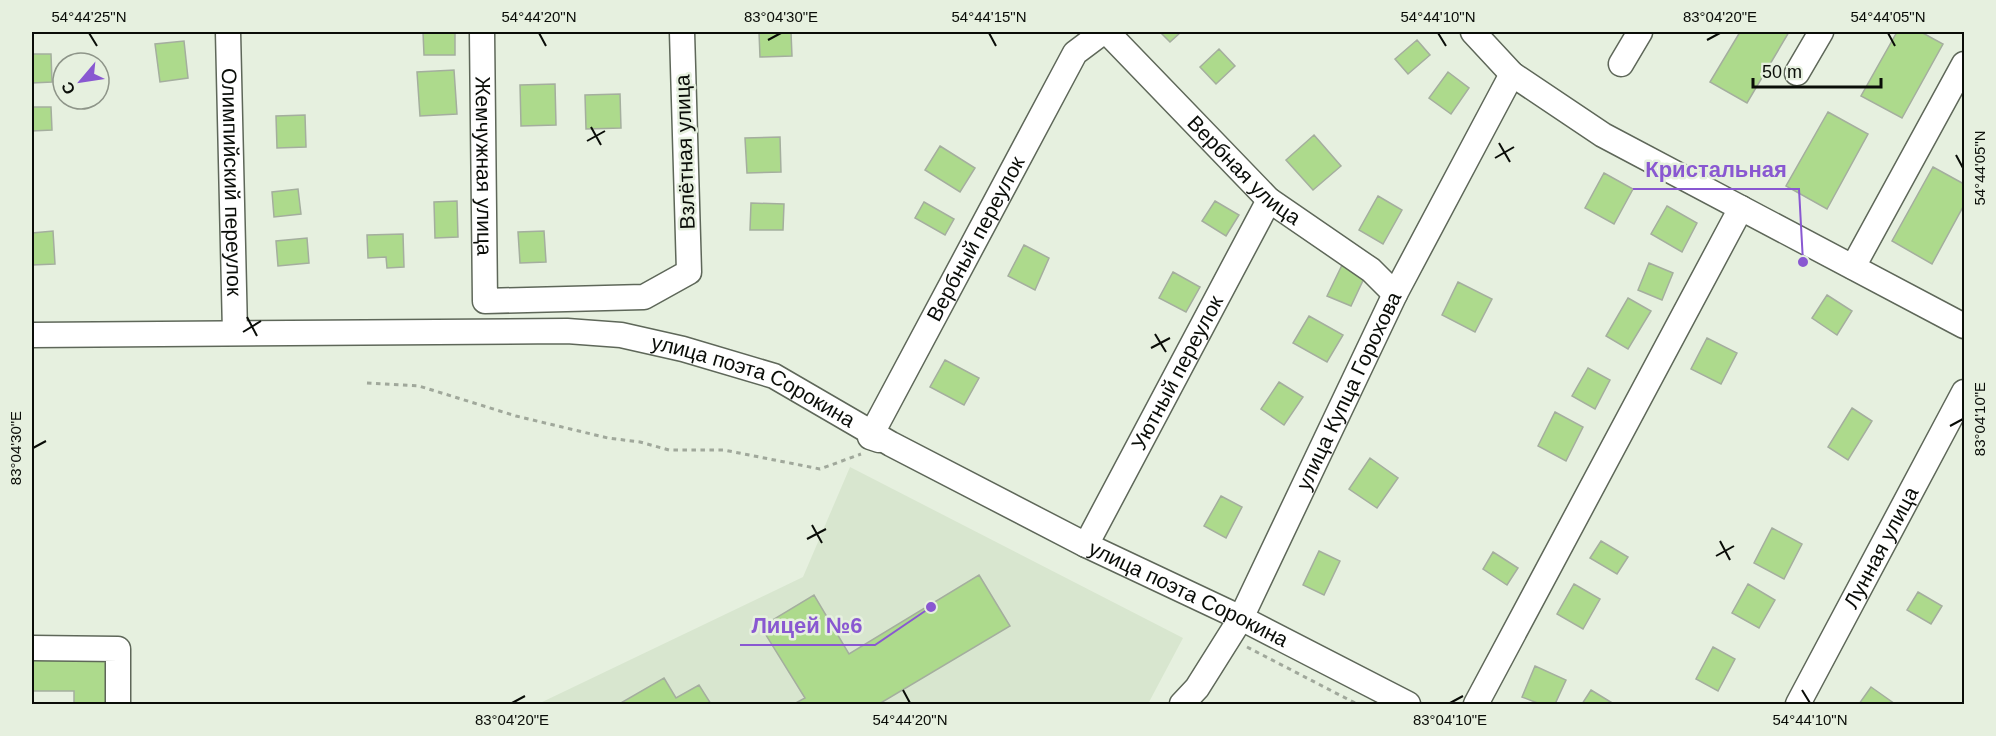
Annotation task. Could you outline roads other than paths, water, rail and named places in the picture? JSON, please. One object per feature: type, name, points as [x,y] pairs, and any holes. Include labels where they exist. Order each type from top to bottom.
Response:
[{"type":"street","name":"Олимпийский переулок","points":[[228,32],[235,332]]},
{"type":"street","name":"Жемчужная улица","points":[[482,32],[485,301],[644,297],[689,272]]},
{"type":"street","name":"Взлётная улица","points":[[682,32],[689,272]]},
{"type":"street","name":"Вербная улица","points":[[1105,32],[1269,200],[1371,270],[1395,294]]},
{"type":"street","name":"Вербный переулок","points":[[891,444],[870,437],[1075,53],[1105,32]]},
{"type":"street","points":[[1473,32],[1512,74],[1603,135],[1965,326]]},
{"type":"street","points":[[1621,64],[1640,32]]},
{"type":"street","points":[[1797,73],[1821,32]]},
{"type":"street","points":[[1853,267],[1965,64]]},
{"type":"street","name":"улица Купца Горохова","points":[[1182,705],[1197,688],[1235,627],[1395,294],[1512,74]]},
{"type":"street","name":"Уютный переулок","points":[[1086,545],[1269,200]]},
{"type":"street","points":[[1476,705],[1741,208]]},
{"type":"street","name":"улица поэта Сорокина","points":[[32,335],[567,331],[621,335],[683,349],[774,376],[891,444],[1086,545],[1235,627],[1408,705]]},
{"type":"street","name":"Лунная улица","points":[[1798,705],[1965,392]]},
{"type":"street","points":[[32,648],[118,650],[118,705]]},
{"type":"place","name":"Кристальная","points":[[1803,262]]},
{"type":"place","name":"Лицей №6","points":[[931,607]]}]
